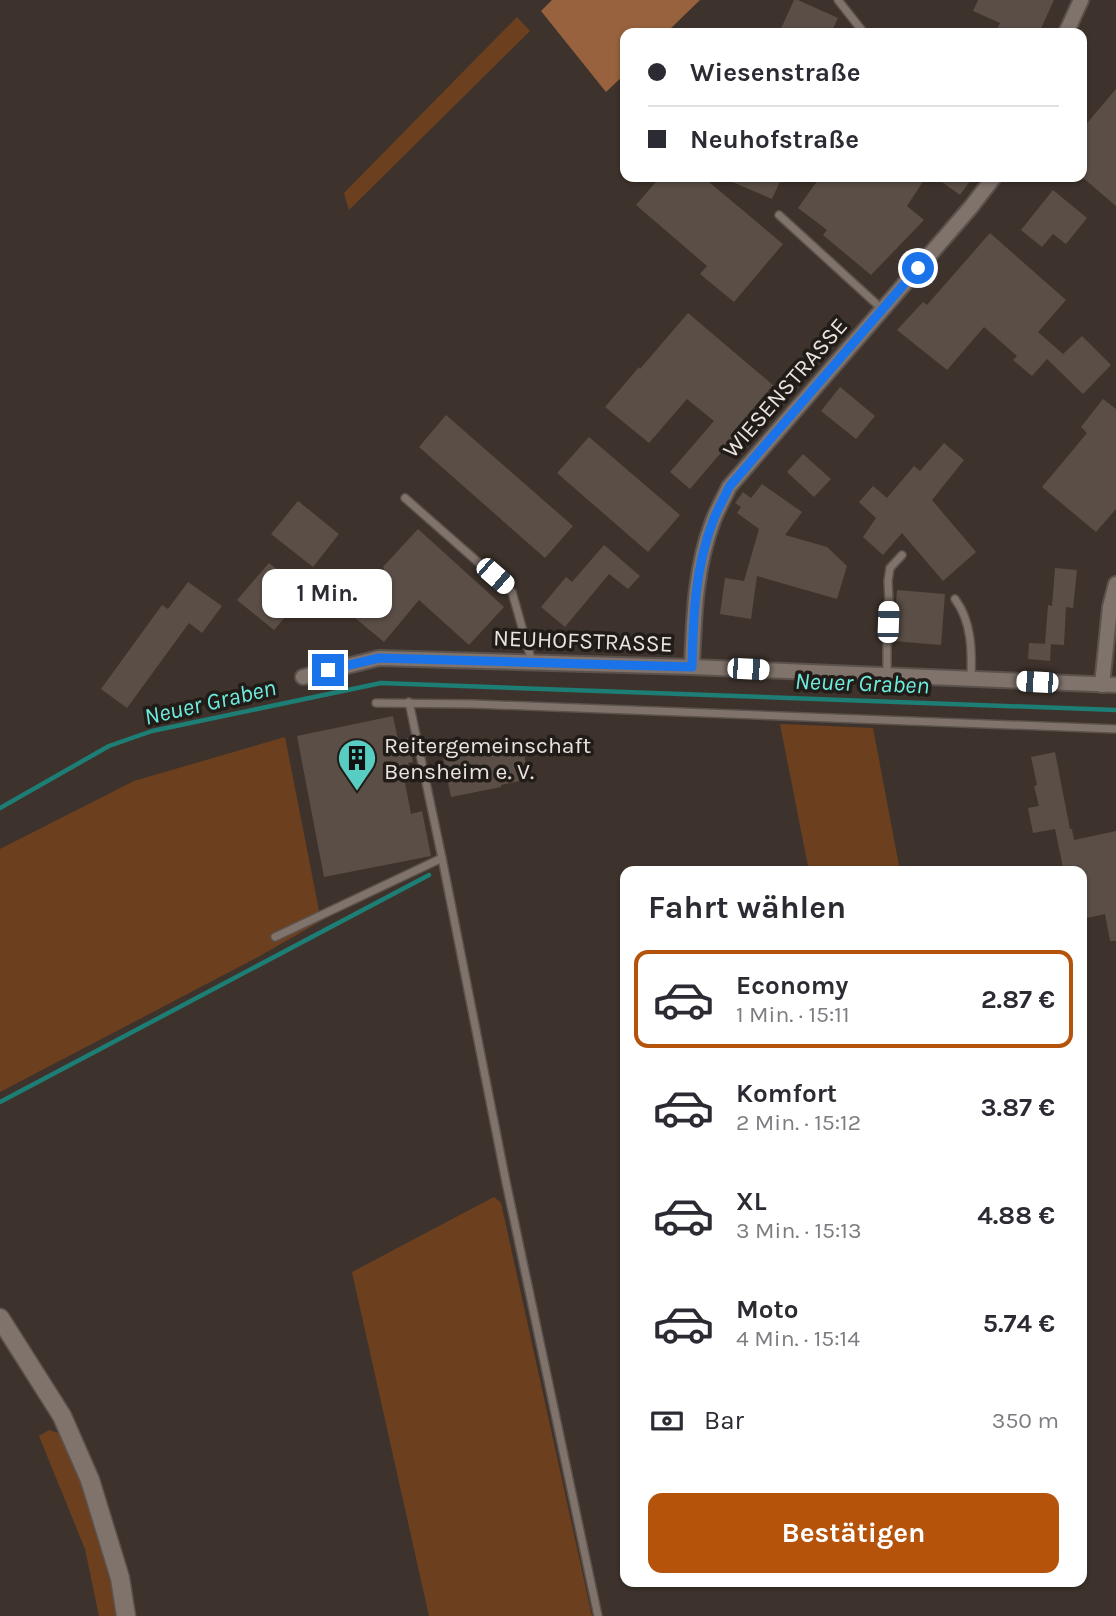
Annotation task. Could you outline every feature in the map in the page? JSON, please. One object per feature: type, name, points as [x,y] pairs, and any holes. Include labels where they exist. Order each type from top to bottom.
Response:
[{"type":"street","points":[[1068,28],[1081,0]]},
{"type":"street","name":"WIESENSTRASSE","points":[[692,667],[694,603],[701,564],[713,522],[729,487],[990,182]]},
{"type":"street","points":[[1109,685],[1110,607],[1116,584]]},
{"type":"street","name":"NEUHOFSTRASSE","points":[[303,677],[379,658],[692,667],[1109,685]]},
{"type":"street","points":[[0,1318],[62,1416],[90,1480],[120,1578],[126,1616]]},
{"type":"lane","points":[[838,0],[860,28]]},
{"type":"lane","points":[[779,215],[883,309]]},
{"type":"lane","points":[[405,498],[512,592],[532,662]]},
{"type":"lane","points":[[887,675],[888,581],[890,568],[902,555]]},
{"type":"lane","points":[[954,599],[961,607],[970,633],[971,679]]},
{"type":"lane","points":[[376,703],[409,702],[1116,730]]},
{"type":"lane","points":[[409,702],[506,1182],[598,1616]]},
{"type":"lane","points":[[275,937],[442,858]]},
{"type":"shaded area","points":[[552,0],[700,0],[671,28],[620,28],[620,79],[606,92],[541,11]]},
{"type":"shaded area","points":[[517,17],[530,31],[349,210],[344,193]]},
{"type":"shaded area","points":[[780,724],[873,728],[899,866],[808,866]]},
{"type":"shaded area","points":[[285,737],[321,921],[258,957],[0,1092],[0,849],[134,781]]},
{"type":"shaded area","points":[[494,1197],[501,1203],[592,1616],[429,1616],[352,1272]]},
{"type":"shaded area","points":[[49,1430],[62,1434],[89,1497],[104,1541],[120,1616],[99,1616],[85,1549],[39,1436]]},
{"type":"building","points":[[794,0],[838,18],[833,28],[781,28]]},
{"type":"building","points":[[978,0],[1054,0],[1041,28],[998,28],[1000,23],[973,11]]},
{"type":"building","points":[[1116,89],[1116,206],[1087,181],[1087,123]]},
{"type":"building","points":[[656,182],[709,182],[783,244],[734,302],[700,274],[707,266],[636,205]]},
{"type":"building","points":[[733,182],[780,182],[772,199]]},
{"type":"building","points":[[816,182],[923,182],[907,206],[924,220],[871,275],[823,235],[827,230],[798,208]]},
{"type":"building","points":[[942,182],[969,182],[960,195]]},
{"type":"building","points":[[1053,190],[1087,218],[1066,244],[1053,234],[1042,247],[1021,230]]},
{"type":"building","points":[[990,233],[1066,300],[1038,332],[1063,354],[1082,336],[1111,365],[1083,394],[1047,359],[1032,376],[1013,360],[1017,356],[984,327],[947,370],[897,330],[923,302],[927,305]]},
{"type":"building","points":[[688,313],[773,385],[733,432],[736,435],[690,489],[670,472],[714,421],[687,399],[649,443],[605,407]]},
{"type":"building","points":[[840,387],[875,416],[856,439],[821,411]]},
{"type":"building","points":[[1103,399],[1116,409],[1116,509],[1096,532],[1042,487],[1087,433],[1081,427]]},
{"type":"building","points":[[446,415],[573,526],[545,558],[419,447]]},
{"type":"building","points":[[589,437],[680,515],[648,552],[557,473]]},
{"type":"building","points":[[944,443],[964,460],[932,500],[976,552],[943,581],[902,533],[883,555],[863,537],[876,518],[859,502],[873,486],[887,498],[914,466],[920,471]]},
{"type":"building","points":[[803,454],[831,479],[814,497],[787,472]]},
{"type":"building","points":[[762,484],[802,512],[785,535],[827,547],[847,566],[837,599],[757,576],[751,619],[720,614],[725,578],[744,581],[759,529],[737,513],[741,507],[735,503],[743,492],[751,498]]},
{"type":"building","points":[[298,501],[339,534],[313,567],[271,534]]},
{"type":"building","points":[[418,529],[504,607],[469,645],[419,600],[384,642],[314,584],[323,574],[357,601],[383,567]]},
{"type":"building","points":[[604,545],[640,576],[628,589],[609,574],[565,627],[541,607],[566,577],[572,582]]},
{"type":"building","points":[[269,563],[296,585],[288,594],[298,602],[274,630],[237,600]]},
{"type":"building","points":[[1055,568],[1077,570],[1073,608],[1066,607],[1064,645],[1045,644],[1048,605],[1052,606]]},
{"type":"building","points":[[188,582],[222,606],[202,633],[189,623],[127,708],[101,689],[162,605],[168,609]]},
{"type":"building","points":[[897,590],[945,594],[941,645],[893,641]]},
{"type":"building","points":[[1029,643],[1051,644],[1050,661],[1028,659]]},
{"type":"building","name":"Reitergemeinschaft Bensheim e. V.","points":[[393,716],[398,740],[408,738],[413,762],[408,763],[410,771],[403,772],[411,814],[422,811],[431,856],[324,877],[297,736]]},
{"type":"building","points":[[460,739],[464,754],[522,744],[529,779],[451,797],[440,744]]},
{"type":"building","points":[[1055,752],[1074,840],[1116,831],[1116,941],[1110,941],[1105,914],[1087,918],[1087,866],[1063,866],[1055,829],[1033,833],[1028,808],[1039,806],[1031,757]]},
{"type":"waterway","name":"Neuer Graben","points":[[0,808],[109,746],[152,731],[381,683],[1116,710]]},
{"type":"waterway","points":[[0,1102],[429,875]]},
{"type":"place","name":"Reitergemeinschaft Bensheim e. V.","points":[[357,792]]},
{"type":"route","points":[[328,670],[379,658],[692,667],[694,603],[701,564],[713,522],[729,487],[918,268]]}]
